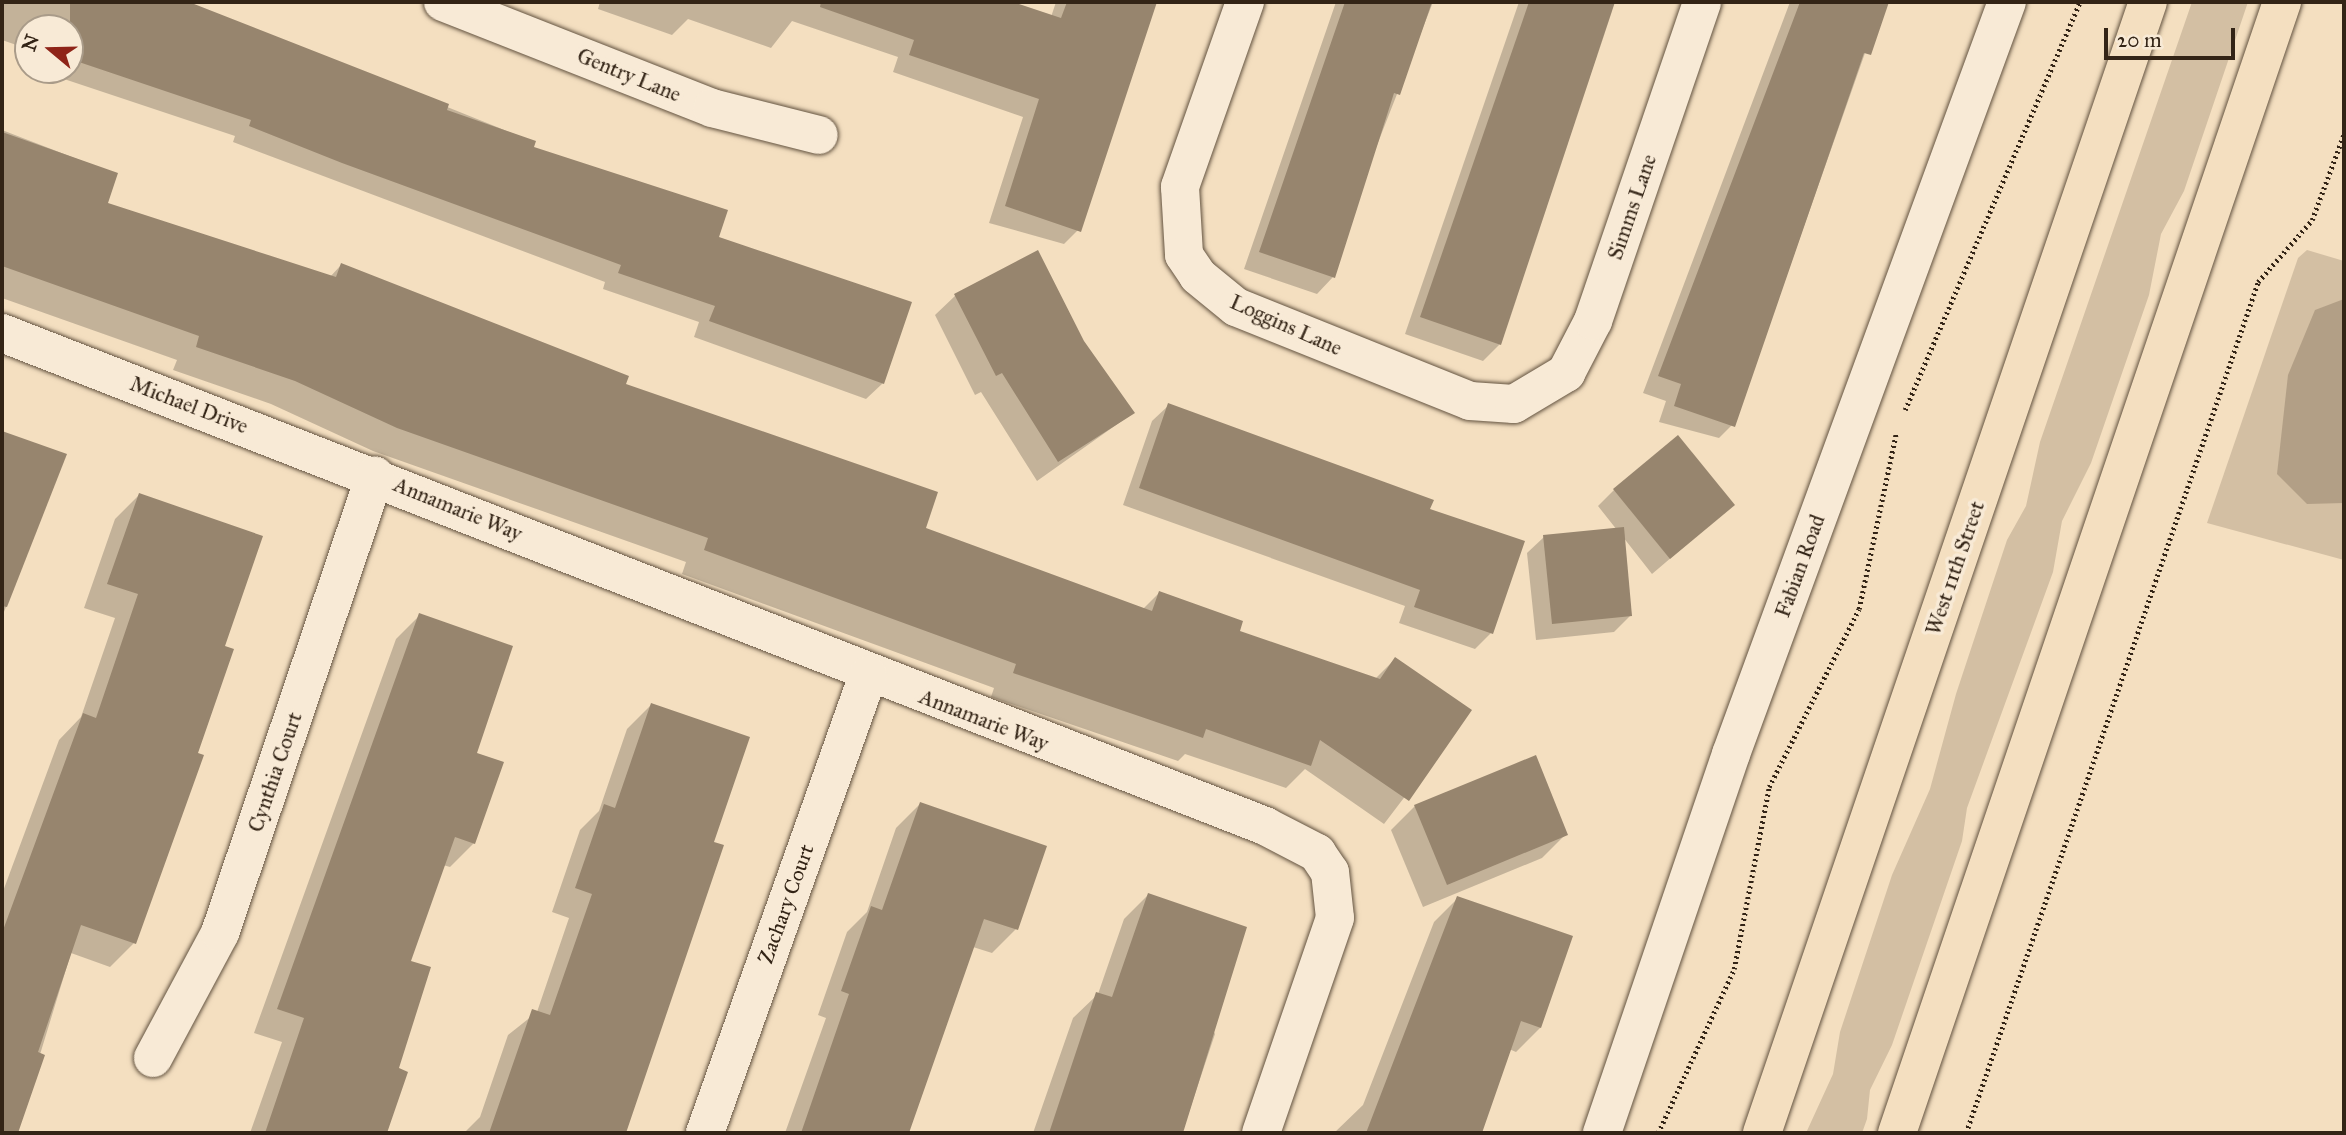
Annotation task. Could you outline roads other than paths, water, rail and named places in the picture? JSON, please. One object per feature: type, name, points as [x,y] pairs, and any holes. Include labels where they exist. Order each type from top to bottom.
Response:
[{"type":"main road","name":"West 11th Street","points":[[1762,1133],[2148,2]]},
{"type":"main road","points":[[1897,1133],[2282,2]]},
{"type":"street","name":"Gentry Lane","points":[[443,2],[712,108],[819,135]]},
{"type":"street","name":"Loggins Lane","points":[[1245,2],[1180,187],[1184,255],[1198,276],[1236,307],[1470,401],[1514,404],[1535,396]]},
{"type":"street","name":"Simms Lane","points":[[1535,396],[1566,373],[1593,321],[1702,2]]},
{"type":"street","name":"Fabian Road","points":[[1602,1133],[1731,754],[2007,2]]},
{"type":"street","name":"Michael Drive","points":[[2,333],[376,476]]},
{"type":"street","name":"Annamarie Way","points":[[376,476],[868,676],[1265,826],[1317,853],[1330,872],[1335,918],[1261,1133]]},
{"type":"street","name":"Cynthia Court","points":[[153,1058],[220,933],[376,476]]},
{"type":"street","name":"Zachary Court","points":[[705,1133],[868,676]]}]
